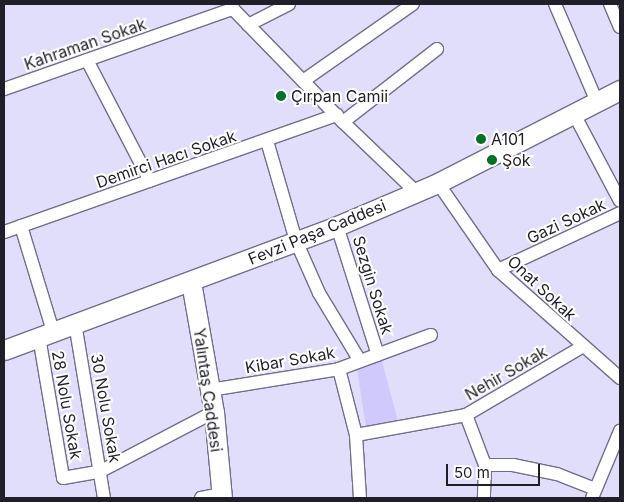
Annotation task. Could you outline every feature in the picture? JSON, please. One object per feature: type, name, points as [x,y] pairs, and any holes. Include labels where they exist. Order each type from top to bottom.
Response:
[{"type":"main road","name":"Fevzi Paşa Caddesi","points":[[4,350],[191,282],[337,226],[438,183],[620,90]]},
{"type":"main road","name":"Yalıntaş Caddesi","points":[[191,282],[214,412],[222,496]]},
{"type":"street","points":[[248,24],[289,4]]},
{"type":"street","points":[[303,81],[413,4]]},
{"type":"street","points":[[555,4],[597,102]]},
{"type":"street","points":[[610,4],[620,27]]},
{"type":"street","points":[[232,6],[303,81],[416,192]]},
{"type":"street","name":"Kahraman Sokak","points":[[4,89],[232,6]]},
{"type":"street","name":"Demirci Hacı Sokak","points":[[4,232],[267,141],[340,118],[437,49]]},
{"type":"street","points":[[87,60],[150,181]]},
{"type":"street","points":[[574,114],[620,201]]},
{"type":"street","points":[[267,141],[296,241],[320,293],[360,361]]},
{"type":"street","name":"Onat Sokak","points":[[438,183],[498,270],[582,348],[620,378]]},
{"type":"street","name":"Gazi Sokak","points":[[498,270],[620,213]]},
{"type":"street","name":"28 Nolu Sokak","points":[[21,226],[46,334],[63,478],[100,471]]},
{"type":"street","name":"Sezgin Sokak","points":[[337,226],[378,355]]},
{"type":"street","name":"30 Nolu Sokak","points":[[75,324],[104,498]]},
{"type":"street","name":"Kibar Sokak","points":[[210,390],[339,369],[431,336]]},
{"type":"street","name":"Nehir Sokak","points":[[356,435],[466,415],[582,348]]},
{"type":"street","points":[[339,369],[356,435],[360,498]]},
{"type":"street","points":[[100,471],[214,412]]},
{"type":"street","points":[[466,415],[485,465],[484,498]]},
{"type":"street","points":[[485,465],[513,465],[557,474],[593,494],[620,431]]},
{"type":"street","points":[[201,498],[222,496]]},
{"type":"shaded area","points":[[380,354],[398,421],[366,427],[357,369]]},
{"type":"place","name":"Çırpan Camii","points":[[281,96]]},
{"type":"place","name":"A101","points":[[481,139]]},
{"type":"place","name":"Şok","points":[[492,160]]}]
